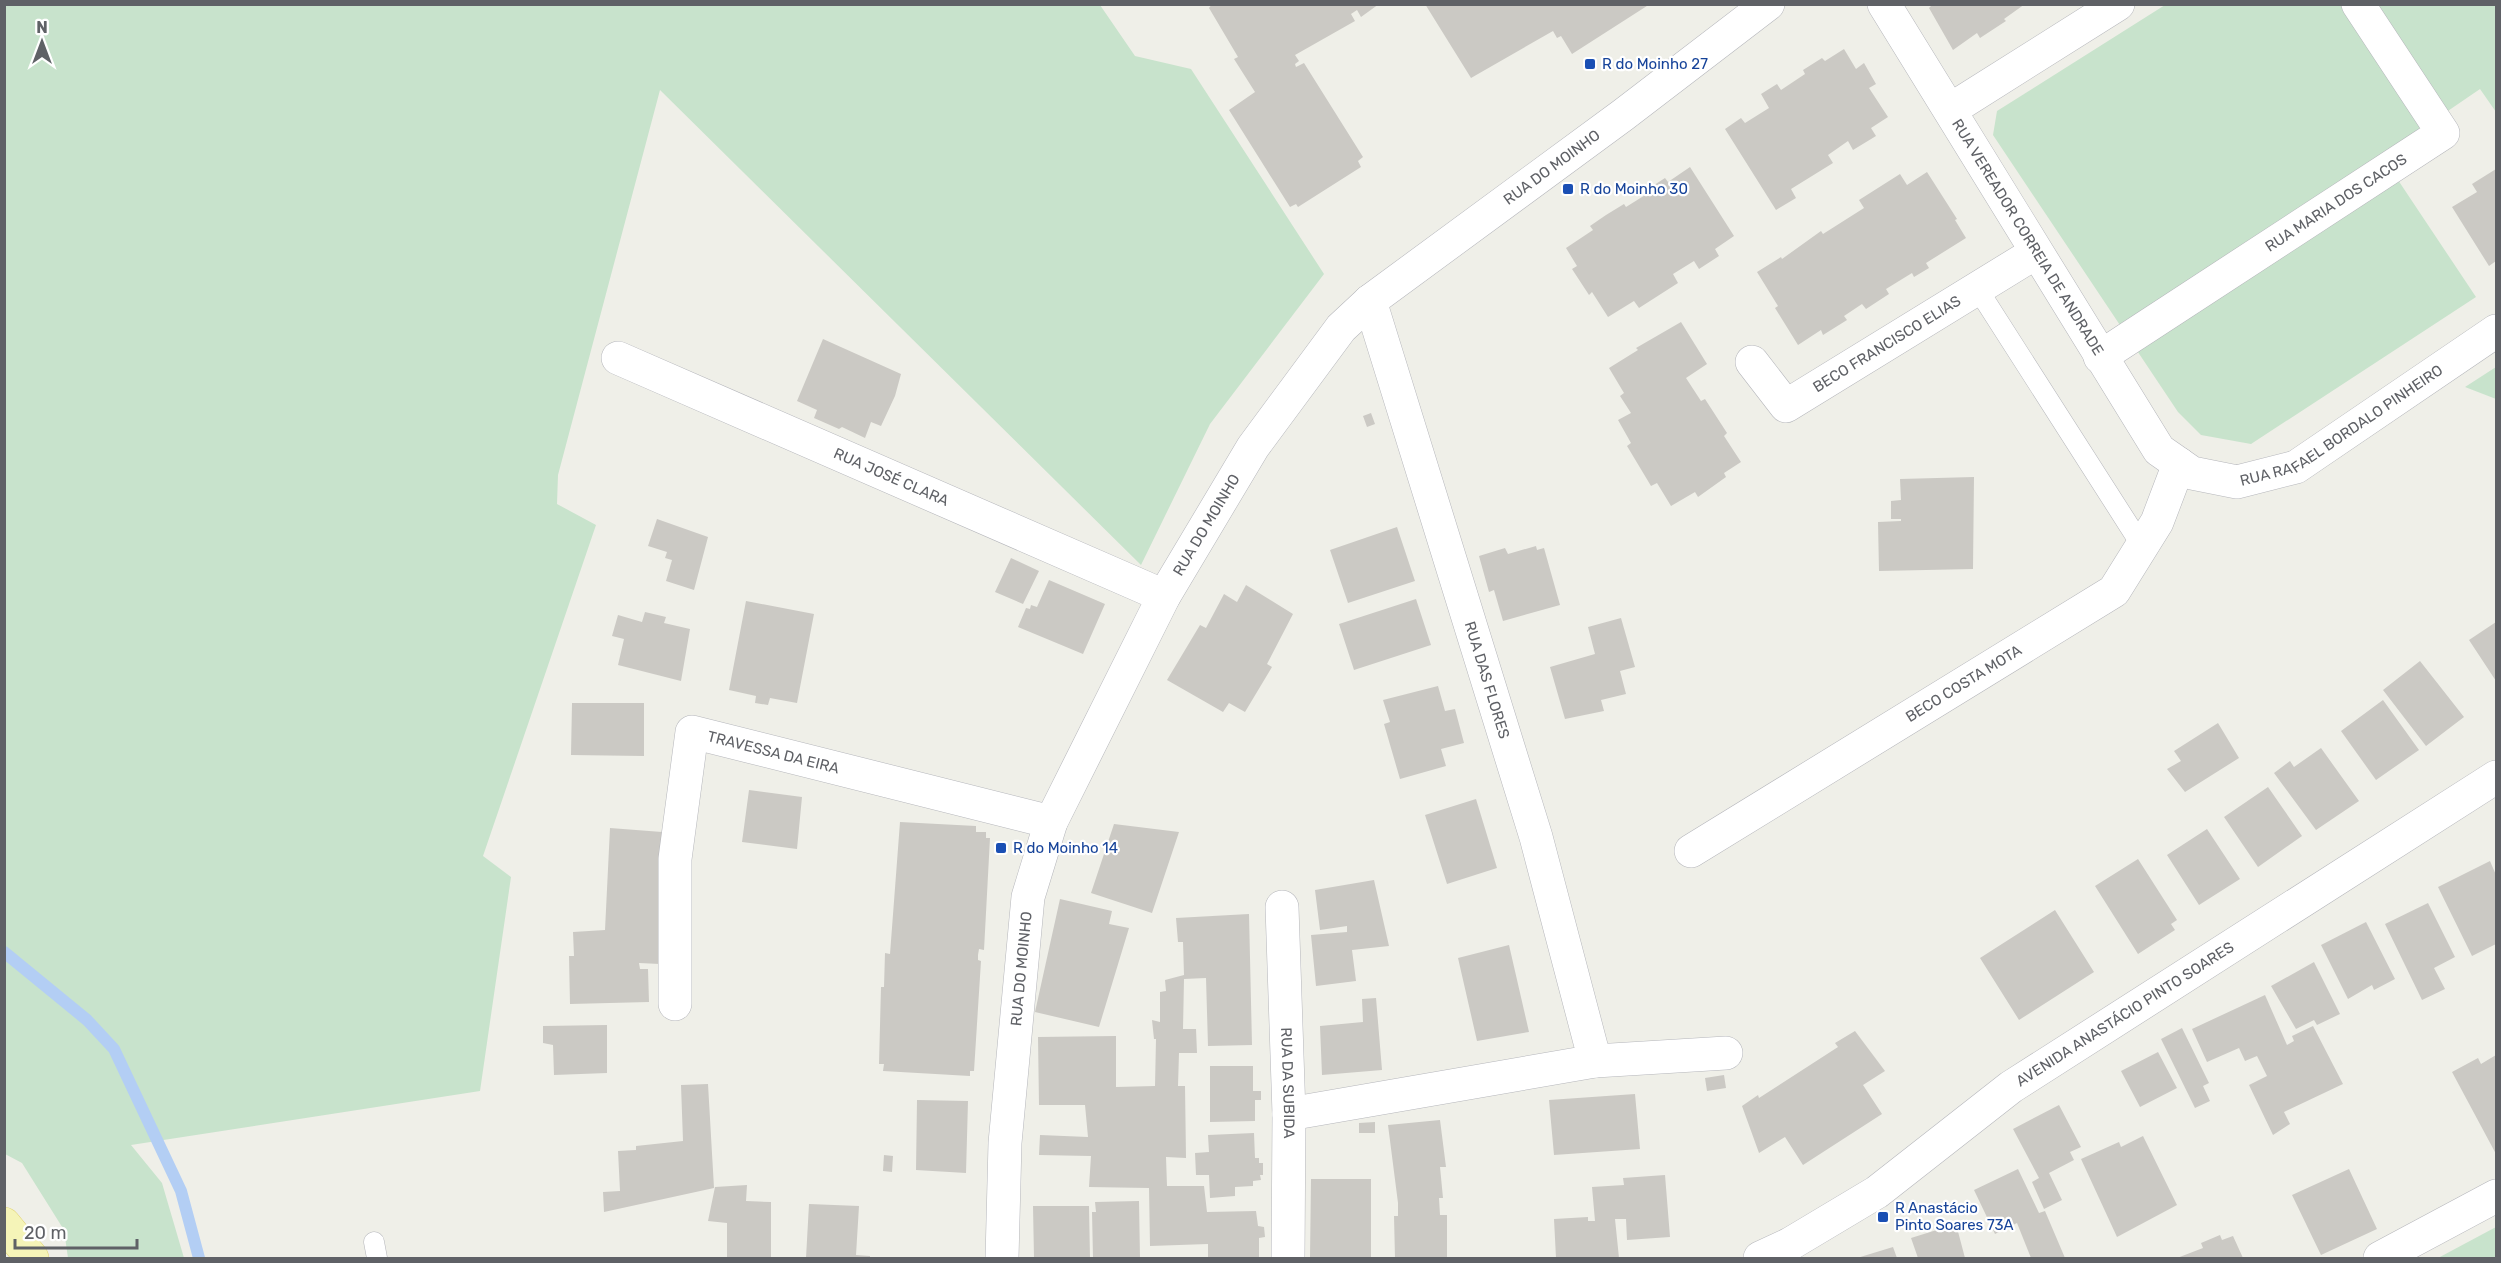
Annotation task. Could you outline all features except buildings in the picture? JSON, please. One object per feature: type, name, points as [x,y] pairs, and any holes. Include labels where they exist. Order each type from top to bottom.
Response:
[{"type":"main road","points":[[4,1224],[32,1258]]},
{"type":"street","name":"RUA DO MOINHO","points":[[1002,1258],[1005,1143],[1028,897],[1051,822],[1164,596],[1253,447],[1341,328],[1370,301],[1617,119],[1768,4]]},
{"type":"street","name":"RUA VEREADOR CORREIA DE ANDRADE","points":[[1884,4],[2158,450],[2179,464]]},
{"type":"street","points":[[1950,110],[2118,4]]},
{"type":"street","name":"RUA MARIA DOS CACOS","points":[[2100,357],[2443,133],[2358,4]]},
{"type":"street","name":"BECO FRANCISCO ELIAS","points":[[1752,362],[1786,406],[2035,253]]},
{"type":"street","name":"RUA DAS FLORES","points":[[1370,301],[1536,837],[1596,1061]]},
{"type":"street","name":"RUA RAFAEL BORDALO PINHEIRO","points":[[2179,464],[2192,472],[2237,482],[2296,467],[2496,331]]},
{"type":"street","name":"RUA JOSÉ CLARA","points":[[618,358],[1164,596]]},
{"type":"street","name":"BECO COSTA MOTA","points":[[1691,851],[2114,591],[2157,522],[2179,464]]},
{"type":"street","name":"TRAVESSA DA EIRA","points":[[675,1004],[675,859],[692,732],[1051,822]]},
{"type":"street","name":"AVENIDA ANASTÁCIO PINTO SOARES","points":[[1760,1258],[1790,1244],[1877,1192],[2011,1087],[2496,777]]},
{"type":"street","name":"RUA DA SUBIDA","points":[[1282,908],[1289,1114],[1288,1258]]},
{"type":"street","points":[[1289,1114],[1596,1061],[1726,1053]]},
{"type":"street","points":[[2379,1258],[2496,1196]]},
{"type":"lane","points":[[1977,288],[2142,546]]},
{"type":"green space","points":[[5,4],[1100,5],[1135,56],[1191,69],[1324,274],[1210,424],[1141,565],[660,90],[558,475],[557,504],[596,525],[483,856],[511,877],[480,1091],[131,1145],[162,1183],[184,1258],[68,1258],[64,1230],[22,1163],[5,1154]]},
{"type":"green space","points":[[2165,5],[2496,5],[2496,112],[2480,89],[2382,156],[2476,297],[2251,444],[2201,435],[2178,412],[1993,135],[1997,111]]},
{"type":"green space","points":[[2496,367],[2496,399],[2465,387]]},
{"type":"green space","points":[[2496,1227],[2496,1258],[2438,1258]]},
{"type":"waterway","points":[[4,952],[87,1020],[114,1049],[181,1191],[199,1258]]},
{"type":"place","name":"R do Moinho 27","points":[[1590,64]]},
{"type":"place","name":"R do Moinho 30","points":[[1568,189]]},
{"type":"place","name":"R do Moinho 14","points":[[1001,848]]},
{"type":"place","name":"R Anastácio Pinto Soares 73A","points":[[1883,1217]]}]
